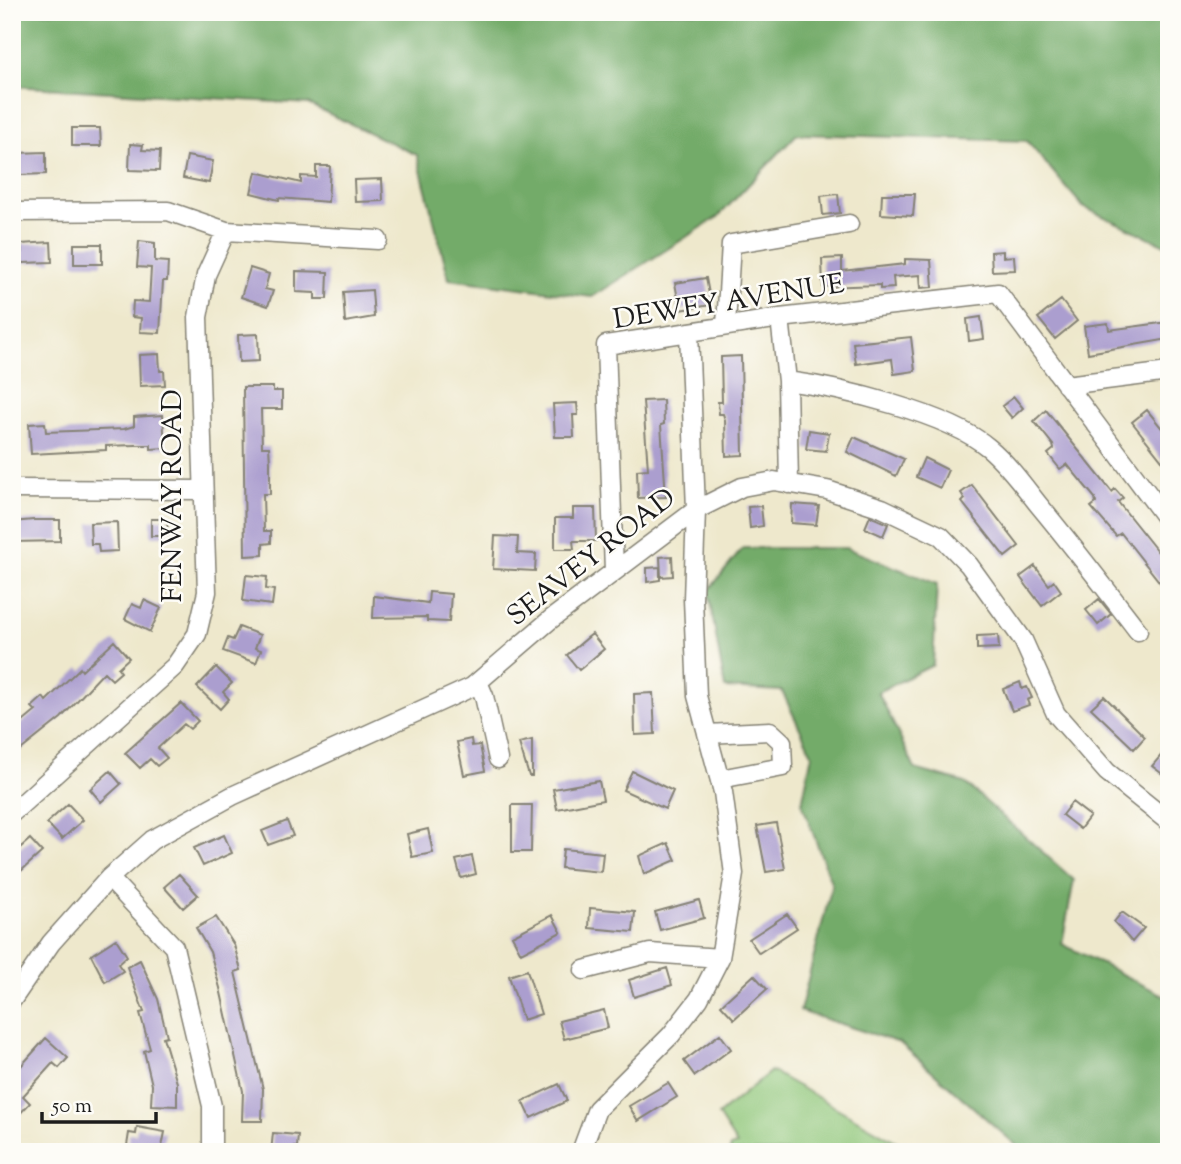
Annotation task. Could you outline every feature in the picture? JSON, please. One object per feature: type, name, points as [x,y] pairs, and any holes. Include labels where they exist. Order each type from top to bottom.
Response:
[{"type":"street","points":[[12,212],[168,211],[226,231],[379,240]]},
{"type":"street","points":[[726,326],[732,244],[849,224]]},
{"type":"street","name":"FENWAY ROAD","points":[[12,813],[175,667],[197,634],[207,592],[198,317],[206,275],[226,231]]},
{"type":"street","name":"DEWEY AVENUE","points":[[614,571],[606,345],[780,318],[998,293],[1066,385]]},
{"type":"street","points":[[780,318],[786,381],[789,484]]},
{"type":"street","points":[[581,1152],[597,1109],[671,1035],[699,999],[719,958],[734,874],[719,779],[697,696],[693,599],[696,510],[689,332]]},
{"type":"street","points":[[1169,372],[1066,385],[1169,522]]},
{"type":"street","points":[[786,381],[821,386],[883,401],[944,424],[987,446],[1063,534],[1138,631]]},
{"type":"street","name":"SEAVEY ROAD","points":[[12,1000],[51,943],[109,878],[152,839],[232,796],[478,682],[614,571],[696,510],[742,487],[774,481],[827,490],[881,508],[941,536],[969,565],[1023,640],[1056,714],[1107,772],[1169,822]]},
{"type":"street","points":[[12,489],[202,490]]},
{"type":"street","points":[[478,682],[484,696],[498,759]]},
{"type":"street","points":[[707,734],[771,731],[782,742],[783,767],[719,779]]},
{"type":"street","points":[[109,878],[174,947],[212,1106],[212,1152]]},
{"type":"street","points":[[584,970],[650,953],[719,958]]},
{"type":"green space","points":[[12,12],[1169,12],[1169,247],[1083,207],[1027,141],[797,134],[718,217],[592,297],[449,279],[417,155],[308,104],[12,86]]},
{"type":"green space","points":[[743,548],[846,548],[937,584],[933,665],[878,692],[915,769],[965,783],[1074,880],[1062,944],[1169,998],[1169,1152],[1024,1152],[900,1043],[800,1011],[832,885],[802,803],[812,754],[782,691],[725,688],[708,591]]},
{"type":"green space","points":[[771,1071],[915,1152],[730,1152],[730,1147],[737,1145],[718,1115]]},
{"type":"building","points":[[72,128],[100,128],[101,146],[72,146]]},
{"type":"building","points":[[130,144],[143,145],[142,150],[160,151],[159,171],[129,170]]},
{"type":"building","points":[[46,152],[46,174],[18,175],[17,153]]},
{"type":"building","points":[[187,156],[213,161],[209,183],[183,178]]},
{"type":"building","points":[[316,166],[330,166],[328,202],[279,200],[251,193],[256,172],[301,183],[301,176],[316,177]]},
{"type":"building","points":[[382,179],[383,201],[355,202],[354,180]]},
{"type":"building","points":[[838,194],[840,213],[823,215],[821,196]]},
{"type":"building","points":[[882,194],[915,194],[913,216],[881,214]]},
{"type":"building","points":[[139,241],[155,243],[155,261],[168,262],[167,281],[163,281],[160,333],[140,332],[141,318],[132,317],[133,301],[149,302],[151,268],[137,267]]},
{"type":"building","points":[[51,242],[52,262],[22,263],[21,244]]},
{"type":"building","points":[[74,244],[102,244],[102,264],[74,264]]},
{"type":"building","points":[[1003,251],[1003,257],[1014,256],[1015,270],[992,271],[991,252]]},
{"type":"building","points":[[842,258],[842,271],[905,264],[905,259],[931,260],[933,287],[921,288],[920,275],[893,277],[894,288],[880,289],[880,285],[823,287],[822,259]]},
{"type":"building","points":[[250,268],[269,274],[265,289],[273,291],[268,306],[241,297]]},
{"type":"building","points":[[296,271],[328,272],[327,299],[315,299],[315,293],[296,292]]},
{"type":"building","points":[[706,278],[711,305],[680,310],[675,283]]},
{"type":"building","points":[[372,290],[374,317],[345,322],[343,292]]},
{"type":"building","points":[[1061,300],[1077,321],[1055,339],[1038,318]]},
{"type":"building","points":[[981,317],[984,339],[969,341],[967,319]]},
{"type":"building","points":[[1169,322],[1169,339],[1088,353],[1084,326],[1108,323],[1109,330]]},
{"type":"building","points":[[258,334],[259,361],[239,362],[238,335]]},
{"type":"building","points":[[911,337],[915,371],[894,374],[892,359],[856,364],[853,343]]},
{"type":"building","points":[[159,354],[160,371],[164,371],[165,385],[140,386],[139,355]]},
{"type":"building","points":[[741,356],[743,455],[726,456],[725,420],[723,414],[719,414],[718,402],[722,402],[721,357]]},
{"type":"building","points":[[243,387],[273,387],[273,391],[282,391],[282,409],[261,409],[262,447],[269,447],[270,462],[270,494],[263,494],[264,531],[271,531],[271,543],[263,544],[263,555],[245,556]]},
{"type":"building","points":[[1014,397],[1023,408],[1012,418],[1002,406]]},
{"type":"building","points":[[663,400],[664,424],[661,425],[666,497],[638,498],[637,470],[648,469],[643,401]]},
{"type":"building","points":[[577,403],[578,415],[573,415],[574,437],[555,437],[553,404]]},
{"type":"building","points":[[1046,410],[1112,492],[1115,489],[1123,498],[1118,502],[1169,566],[1169,594],[1121,533],[1116,536],[1091,507],[1096,503],[1095,498],[1067,464],[1060,469],[1048,454],[1054,449],[1053,445],[1034,421]]},
{"type":"building","points":[[1147,410],[1169,437],[1169,469],[1132,422]]},
{"type":"building","points":[[163,415],[165,448],[151,449],[151,445],[106,446],[106,450],[31,454],[29,424],[45,423],[46,432],[124,429],[134,426],[134,417]]},
{"type":"building","points":[[809,430],[829,433],[826,451],[806,449]]},
{"type":"building","points":[[854,437],[904,459],[896,476],[847,452]]},
{"type":"building","points":[[924,458],[948,470],[940,488],[916,477]]},
{"type":"building","points":[[972,485],[1019,546],[1005,557],[962,502],[965,499],[961,493]]},
{"type":"building","points":[[792,504],[819,506],[816,525],[791,523]]},
{"type":"building","points":[[761,506],[763,526],[750,528],[748,507]]},
{"type":"building","points":[[573,508],[595,508],[596,541],[573,541],[574,549],[555,549],[555,518],[573,518]]},
{"type":"building","points":[[870,516],[888,524],[883,536],[865,528]]},
{"type":"building","points":[[151,519],[167,519],[168,536],[151,536]]},
{"type":"building","points":[[60,520],[60,541],[12,542],[12,522]]},
{"type":"building","points":[[117,522],[118,551],[99,552],[98,544],[91,544],[90,523]]},
{"type":"building","points":[[495,536],[518,537],[517,553],[536,554],[535,571],[493,569]]},
{"type":"building","points":[[672,556],[673,576],[661,577],[660,557]]},
{"type":"building","points":[[1035,566],[1049,585],[1054,581],[1061,591],[1042,606],[1020,577]]},
{"type":"building","points":[[660,567],[660,580],[647,582],[647,568]]},
{"type":"building","points":[[246,575],[267,577],[266,589],[274,590],[272,605],[243,601]]},
{"type":"building","points":[[429,592],[451,594],[449,622],[427,621],[427,617],[373,618],[374,596],[428,603]]},
{"type":"building","points":[[1099,599],[1111,614],[1098,625],[1086,610]]},
{"type":"building","points":[[144,600],[161,608],[150,632],[125,619],[132,604],[141,608]]},
{"type":"building","points":[[239,627],[260,635],[255,648],[261,650],[256,663],[223,651],[228,638],[233,640]]},
{"type":"building","points":[[592,634],[604,649],[579,670],[567,655]]},
{"type":"building","points":[[998,635],[999,648],[977,649],[977,636]]},
{"type":"building","points":[[114,641],[129,658],[118,668],[121,672],[112,680],[104,672],[61,718],[12,757],[12,731],[36,711],[32,707],[43,697],[46,701],[80,668],[82,671]]},
{"type":"building","points":[[216,667],[232,683],[223,692],[229,699],[220,709],[197,687]]},
{"type":"building","points":[[1020,682],[1022,689],[1027,687],[1032,698],[1027,700],[1029,705],[1012,711],[1003,689]]},
{"type":"building","points":[[653,693],[655,734],[635,735],[634,694]]},
{"type":"building","points":[[1104,696],[1145,737],[1134,749],[1091,708]]},
{"type":"building","points":[[181,703],[198,721],[190,729],[184,724],[158,748],[167,758],[157,766],[150,759],[140,768],[125,753]]},
{"type":"building","points":[[471,739],[472,746],[480,745],[485,771],[464,775],[457,742]]},
{"type":"building","points":[[532,740],[532,776],[529,776],[519,743]]},
{"type":"building","points":[[1169,746],[1169,779],[1152,766]]},
{"type":"building","points":[[110,771],[121,784],[101,802],[90,789]]},
{"type":"building","points":[[632,771],[673,791],[665,809],[623,790]]},
{"type":"building","points":[[599,781],[603,800],[557,809],[553,789]]},
{"type":"building","points":[[1072,802],[1090,816],[1080,829],[1062,815]]},
{"type":"building","points":[[68,804],[83,820],[62,839],[47,823]]},
{"type":"building","points":[[512,805],[532,805],[531,852],[512,852]]},
{"type":"building","points":[[287,821],[293,836],[268,845],[262,831]]},
{"type":"building","points":[[776,823],[785,869],[766,872],[757,826]]},
{"type":"building","points":[[428,829],[433,853],[412,857],[407,834]]},
{"type":"building","points":[[224,835],[232,853],[203,866],[194,848]]},
{"type":"building","points":[[30,839],[42,852],[21,871],[12,861],[12,855]]},
{"type":"building","points":[[668,843],[676,860],[644,874],[639,856]]},
{"type":"building","points":[[563,849],[603,853],[601,872],[561,868]]},
{"type":"building","points":[[472,856],[476,874],[461,878],[456,860]]},
{"type":"building","points":[[179,874],[198,895],[183,908],[164,887]]},
{"type":"building","points":[[699,900],[704,918],[660,930],[655,912]]},
{"type":"building","points":[[590,908],[635,912],[633,932],[589,928]]},
{"type":"building","points":[[1122,912],[1144,928],[1132,942],[1114,922]]},
{"type":"building","points":[[787,914],[797,928],[759,953],[749,939]]},
{"type":"building","points":[[552,915],[561,932],[521,953],[512,936]]},
{"type":"building","points":[[216,917],[234,945],[241,970],[235,972],[263,1089],[262,1121],[242,1121],[243,1091],[220,988],[210,952],[196,928]]},
{"type":"building","points":[[116,939],[127,956],[118,964],[123,971],[105,982],[91,955]]},
{"type":"building","points":[[140,960],[158,999],[167,1036],[163,1037],[177,1083],[177,1106],[151,1105],[152,1085],[144,1051],[150,1049],[140,1013],[144,1012],[127,967]]},
{"type":"building","points":[[667,968],[672,985],[634,997],[629,980]]},
{"type":"building","points":[[527,970],[541,1014],[523,1020],[509,976]]},
{"type":"building","points":[[754,975],[767,989],[734,1019],[721,1005]]},
{"type":"building","points":[[604,1010],[608,1028],[564,1039],[559,1021]]},
{"type":"building","points":[[720,1034],[731,1049],[695,1076],[684,1061]]},
{"type":"building","points":[[46,1038],[68,1058],[59,1068],[53,1063],[23,1096],[30,1103],[12,1122],[12,1076]]},
{"type":"building","points":[[668,1083],[677,1097],[638,1121],[629,1106]]},
{"type":"building","points":[[559,1084],[567,1101],[531,1118],[523,1101]]},
{"type":"building","points":[[137,1127],[165,1132],[161,1152],[126,1152],[129,1133],[136,1134]]},
{"type":"building","points":[[273,1133],[298,1135],[297,1147],[291,1147],[291,1152],[271,1152]]}]
